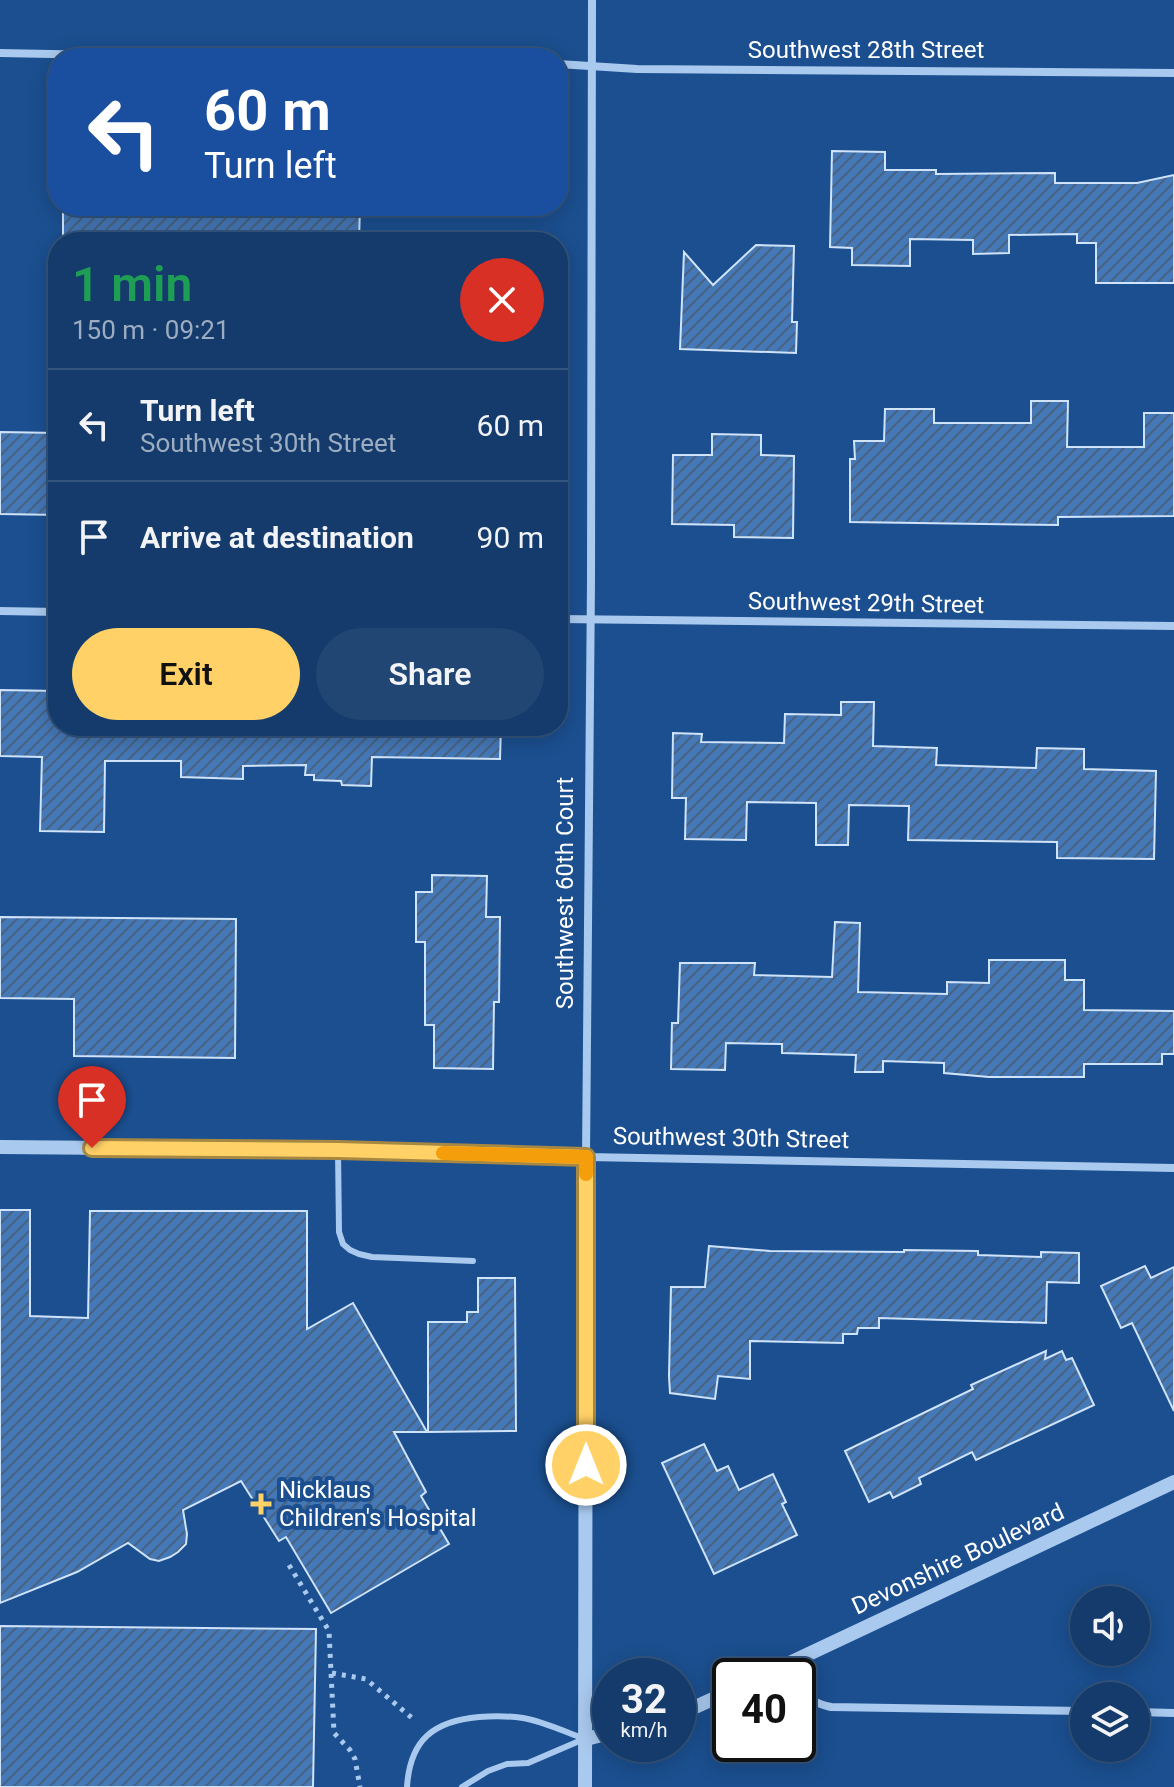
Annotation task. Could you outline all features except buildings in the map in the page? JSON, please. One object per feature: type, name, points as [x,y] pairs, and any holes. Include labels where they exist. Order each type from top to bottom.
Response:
[{"type":"street","name":"Southwest 60th Court","points":[[585,1787],[592,0]]},
{"type":"street","points":[[0,53],[48,54]]},
{"type":"street","name":"Southwest 28th Street","points":[[568,65],[637,69],[1174,73]]},
{"type":"street","points":[[0,611],[48,612]]},
{"type":"street","name":"Southwest 29th Street","points":[[568,619],[1174,626]]},
{"type":"street","name":"Southwest 30th Street","points":[[0,1147],[338,1150],[1174,1168]]},
{"type":"street","name":"Devonshire Boulevard","points":[[815,1658],[1174,1482]]},
{"type":"street","points":[[816,1703],[831,1707],[1070,1711]]},
{"type":"street","points":[[1150,1712],[1174,1713]]},
{"type":"street","points":[[586,1739],[592,1738]]},
{"type":"lane","points":[[338,1150],[339,1232],[350,1250],[372,1257],[473,1261]]},
{"type":"lane","points":[[407,1787],[414,1753],[426,1736],[443,1724],[463,1718],[524,1718],[586,1739]]},
{"type":"lane","points":[[462,1787],[488,1771],[507,1764],[528,1763],[586,1739]]},
{"type":"path","points":[[289,1565],[329,1631],[334,1733],[355,1759],[360,1787]]},
{"type":"path","points":[[331,1672],[366,1679],[412,1718]]},
{"type":"slow traffic","points":[[443,1153],[586,1157],[586,1174]]},
{"type":"place","name":"Nicklaus Children's Hospital","points":[[261,1504]]},
{"type":"route","points":[[92,1148],[338,1150],[586,1157],[586,1465]]}]
